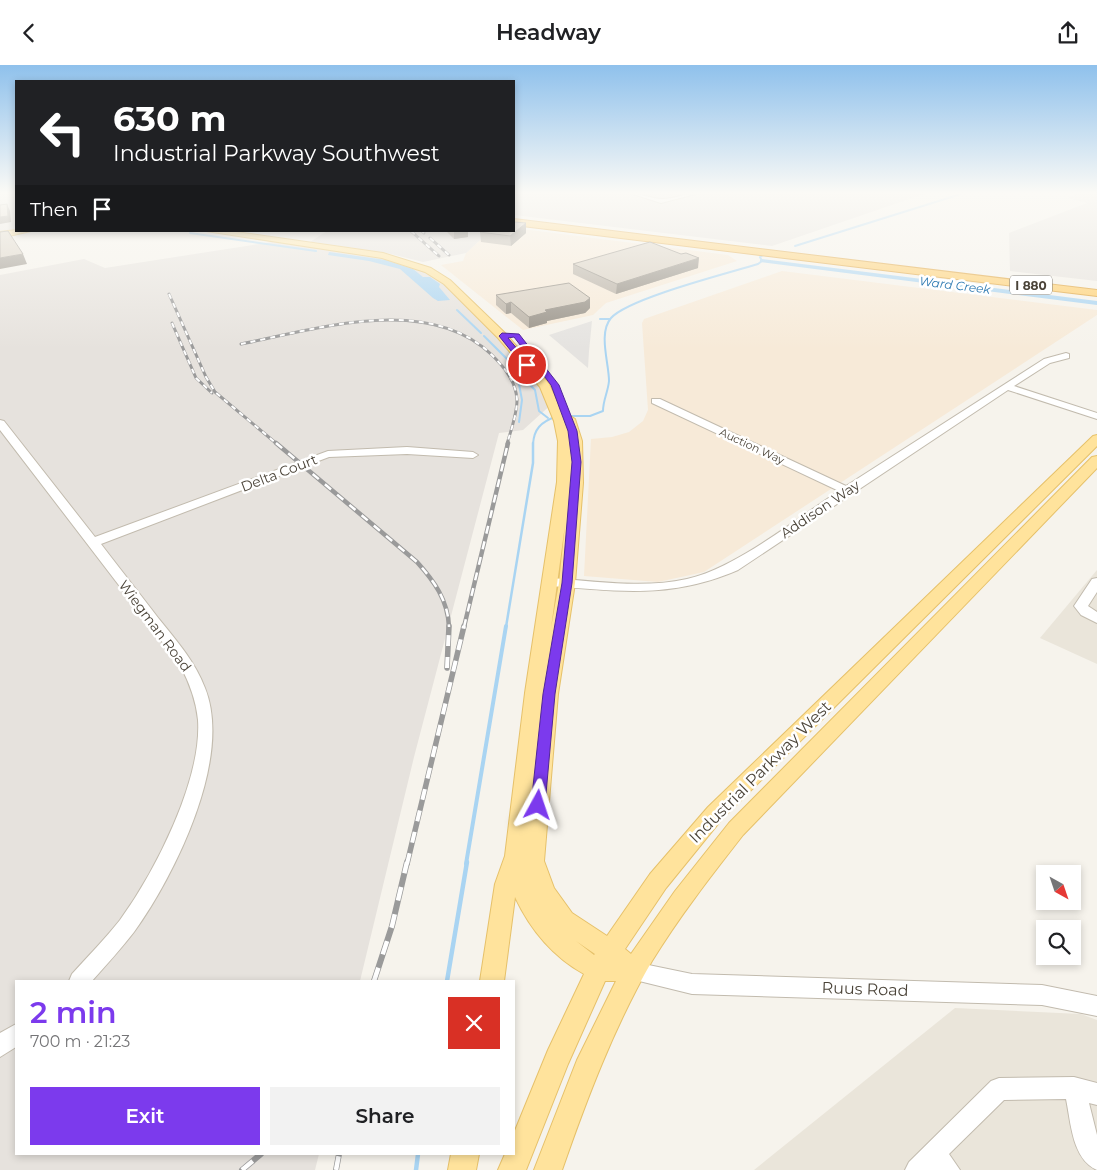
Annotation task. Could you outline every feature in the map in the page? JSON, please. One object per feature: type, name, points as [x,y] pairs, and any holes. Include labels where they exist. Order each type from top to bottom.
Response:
[{"type":"highway","name":"I 880","points":[[713,246],[1097,289]]},
{"type":"highway","name":"I 880","points":[[735,246],[1097,289]]},
{"type":"main road","points":[[323,246],[400,256],[431,265],[456,281],[516,335],[555,385],[558,402],[570,441],[576,483],[558,582],[515,855],[506,884],[492,980]]},
{"type":"main road","points":[[325,246],[396,259],[428,270],[447,282],[502,336],[558,402]]},
{"type":"main road","points":[[502,336],[516,335]]},
{"type":"main road","name":"Industrial Parkway West","points":[[512,1170],[557,1059],[603,960],[658,881],[715,813],[1097,439]]},
{"type":"main road","name":"Industrial Parkway West","points":[[548,1170],[584,1072],[634,971],[684,896],[736,829],[1097,459]]},
{"type":"main road","points":[[558,582],[533,861],[545,893],[564,921],[603,960]]},
{"type":"main road","points":[[515,855],[520,885],[533,911],[548,931],[580,959],[603,960],[634,971]]},
{"type":"main road","points":[[462,1170],[465,1155]]},
{"type":"street","name":"Addison Way","points":[[558,582],[662,588],[689,585],[713,577],[734,567],[1047,361],[1066,356]]},
{"type":"street","points":[[1007,387],[1097,416]]},
{"type":"street","name":"Auction Way","points":[[656,401],[848,491]]},
{"type":"street","name":"Wiegman Road","points":[[0,423],[186,663],[197,683],[203,705],[206,727],[205,751],[198,781],[186,812],[155,880],[132,918],[105,953],[79,980]]},
{"type":"street","name":"Delta Court","points":[[92,543],[328,454],[343,457],[384,451],[428,450],[473,455]]},
{"type":"street","points":[[1097,582],[1081,606],[1086,612],[1097,618]]},
{"type":"street","name":"Ruus Road","points":[[634,971],[692,984],[1042,995],[1097,1006]]},
{"type":"street","points":[[0,1046],[15,1036]]},
{"type":"street","points":[[916,1170],[941,1162],[999,1089],[1074,1088],[1097,1094]]},
{"type":"street","points":[[1074,1088],[1090,1149],[1097,1158]]},
{"type":"shaded area","points":[[249,246],[310,246],[383,256],[420,267],[447,282],[502,336],[554,402],[523,430],[499,433],[414,757],[360,980],[15,980],[15,1155],[319,1155],[315,1170],[0,1170],[0,275],[84,259],[105,268]]},
{"type":"shaded area","points":[[335,246],[474,246],[466,253],[423,262],[387,253]]},
{"type":"shaded area","points":[[474,246],[653,246],[728,255],[737,261],[606,303],[593,315],[523,330],[441,265],[463,261],[466,253]]},
{"type":"shaded area","points":[[1009,246],[1097,246],[1097,281],[1010,271]]},
{"type":"shaded area","points":[[782,271],[1097,310],[1097,315],[704,572],[658,582],[584,576],[591,439],[612,437],[629,432],[643,421],[648,410],[642,323],[644,319]]},
{"type":"shaded area","points":[[592,321],[589,351],[588,368],[549,335]]},
{"type":"shaded area","points":[[1097,570],[1097,664],[1040,638]]},
{"type":"shaded area","points":[[955,1008],[1081,1014],[1097,1020],[1097,1170],[754,1170]]},
{"type":"water","points":[[329,252],[386,260],[413,269],[423,277],[430,277],[440,284],[439,287],[450,300],[438,301],[433,298],[400,269],[369,261],[328,255]]},
{"type":"building","points":[[0,246],[17,246],[23,254],[0,258]]},
{"type":"building","points":[[638,246],[659,246],[681,254],[686,253],[699,258],[617,284],[573,264]]},
{"type":"building","points":[[569,283],[590,298],[585,302],[545,310],[547,312],[529,317],[511,302],[506,304],[496,295]]},
{"type":"waterway","points":[[278,246],[316,251]]},
{"type":"waterway","points":[[561,416],[590,416],[603,411],[609,381],[605,332],[611,318],[621,310],[658,294],[758,264],[762,261],[760,257],[763,255]]},
{"type":"waterway","name":"Ward Creek","points":[[762,261],[1097,303]]},
{"type":"waterway","points":[[457,310],[481,333]]},
{"type":"waterway","points":[[600,319],[610,319]]},
{"type":"waterway","points":[[484,336],[526,378]]},
{"type":"waterway","points":[[518,379],[522,400],[519,422]]},
{"type":"waterway","points":[[529,384],[535,390],[539,411],[548,418]]},
{"type":"waterway","points":[[533,444],[539,427],[555,417]]},
{"type":"waterway","points":[[506,627],[533,463],[533,444]]},
{"type":"waterway","points":[[466,864],[506,626]]},
{"type":"waterway","points":[[447,980],[467,862]]},
{"type":"waterway","points":[[416,1170],[418,1155]]},
{"type":"railway","points":[[427,246],[439,256]]},
{"type":"railway","points":[[438,246],[449,255]]},
{"type":"railway","points":[[169,294],[206,377],[215,392],[277,444]]},
{"type":"railway","points":[[241,344],[303,331],[371,321],[404,320],[436,325],[466,336],[501,364],[509,375],[514,387],[517,405],[507,444]]},
{"type":"railway","points":[[172,323],[196,378],[212,393]]},
{"type":"railway","points":[[276,443],[417,562],[439,591],[446,608],[449,627]]},
{"type":"railway","points":[[464,627],[508,443]]},
{"type":"railway","points":[[407,864],[464,626]]},
{"type":"railway","points":[[447,668],[449,627]]},
{"type":"railway","points":[[374,980],[392,926],[407,862]]},
{"type":"railway","points":[[242,1170],[260,1155]]},
{"type":"railway","points":[[336,1170],[339,1155]]},
{"type":"route","points":[[527,365],[502,336],[516,335],[542,366],[563,401],[576,441],[576,483],[567,583],[549,694],[538,805]]}]
